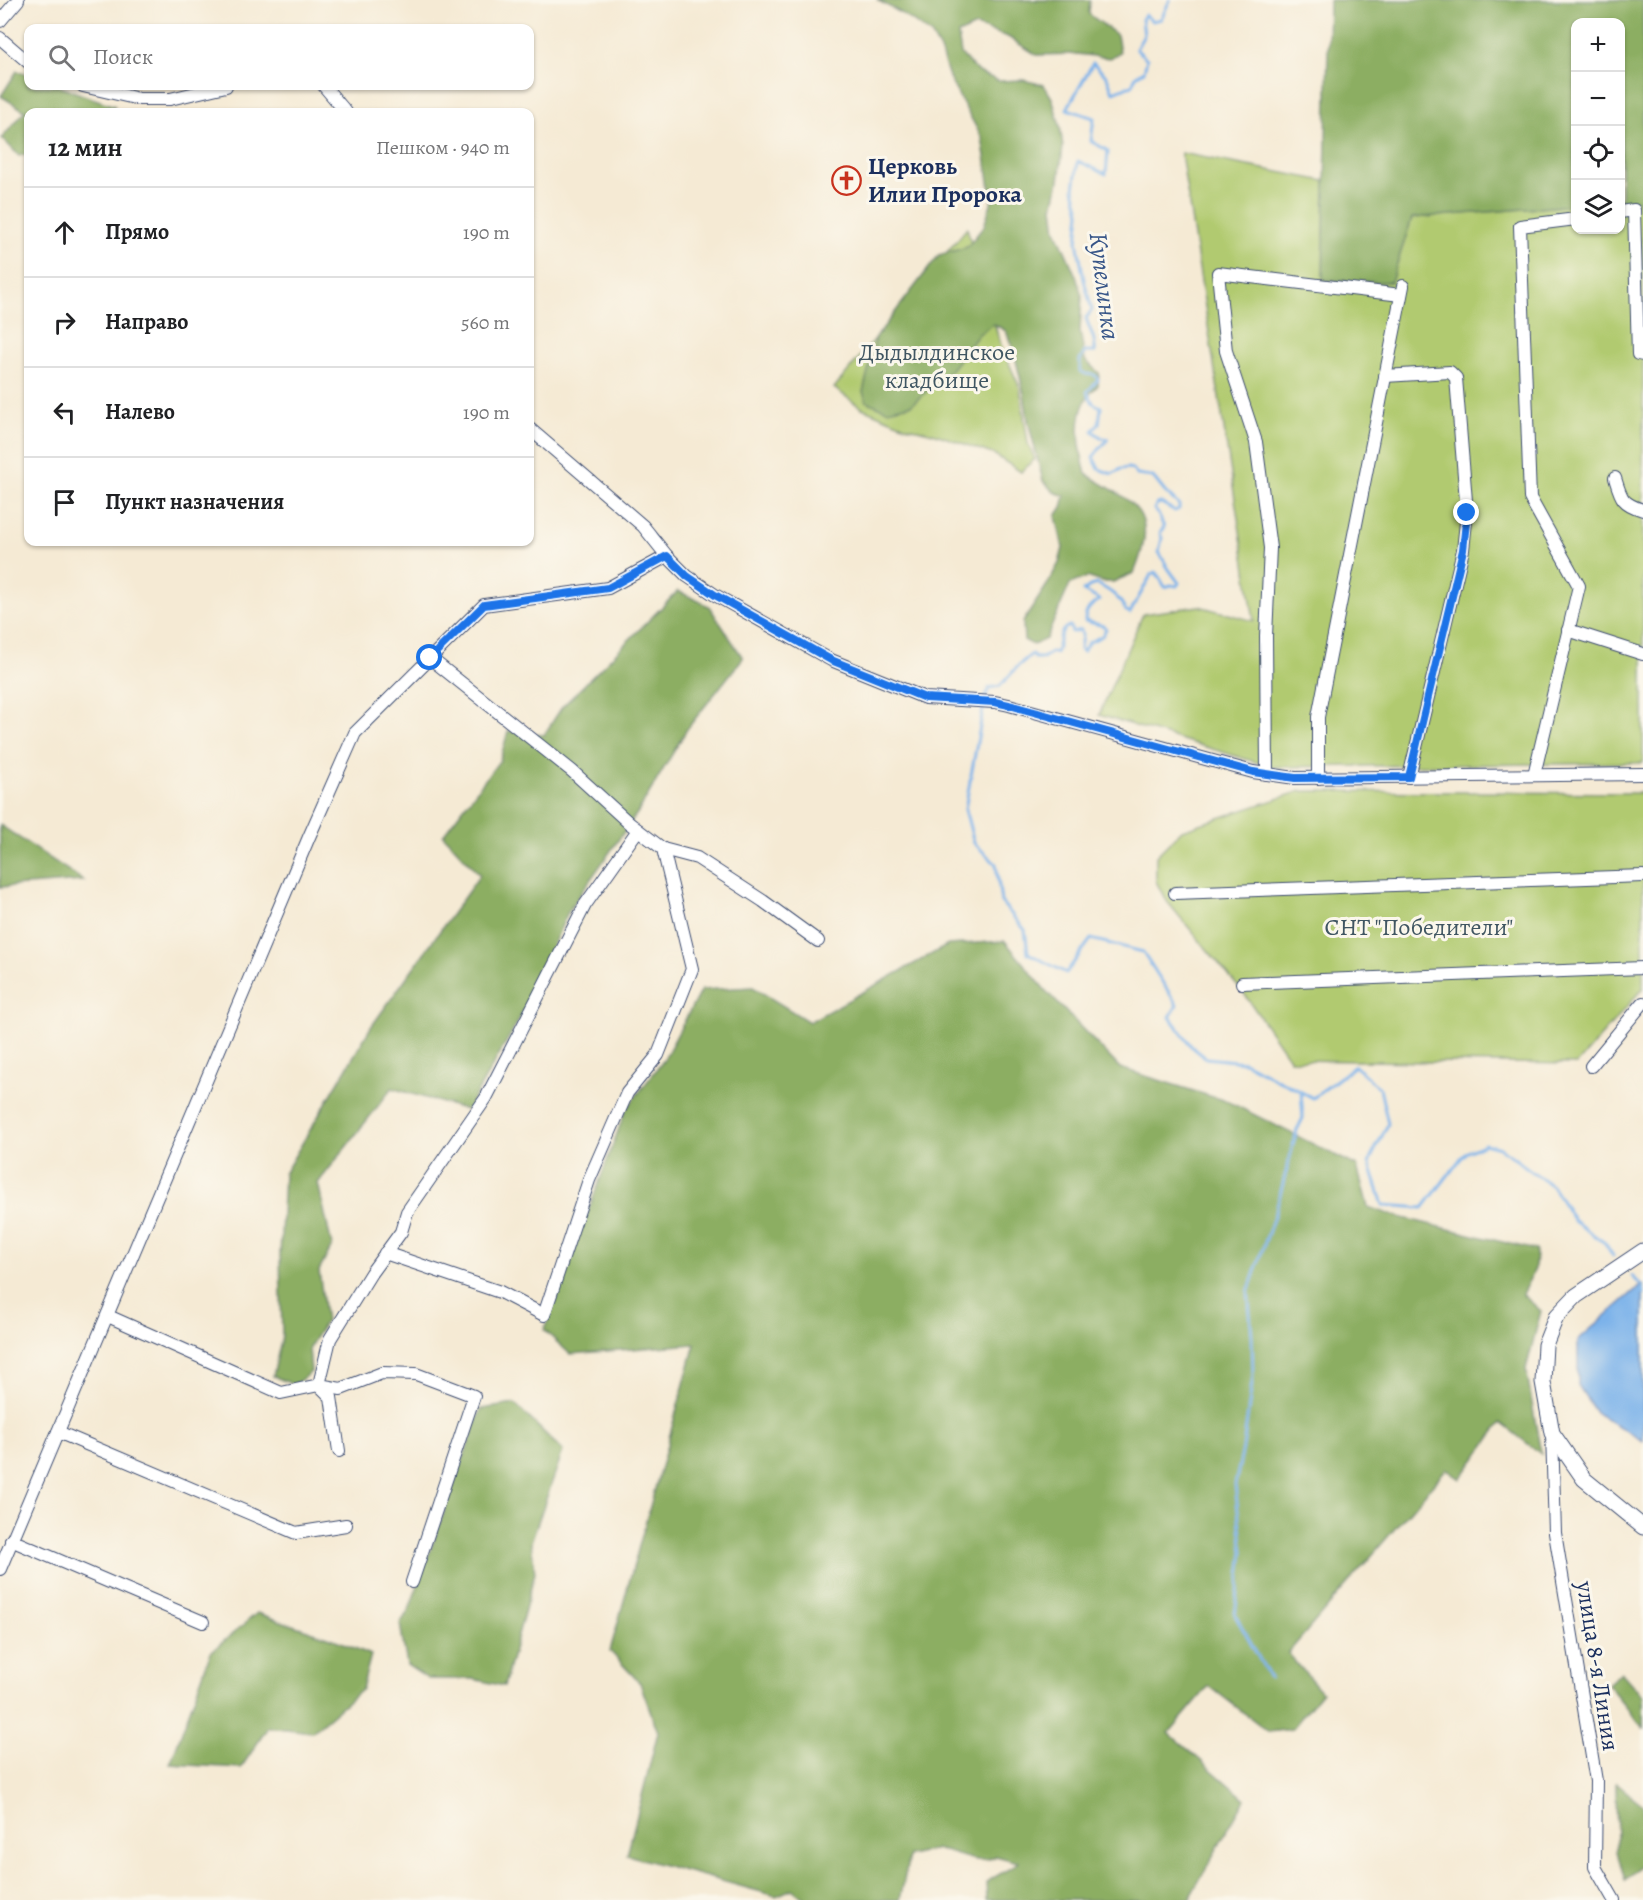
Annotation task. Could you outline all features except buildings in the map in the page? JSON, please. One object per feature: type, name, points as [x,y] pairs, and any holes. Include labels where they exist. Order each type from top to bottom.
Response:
[{"type":"main road","points":[[1643,1251],[1576,1296],[1556,1317],[1545,1345],[1543,1382],[1552,1433],[1584,1479],[1643,1527]]},
{"type":"street","points":[[0,21],[18,0]]},
{"type":"street","points":[[0,38],[24,59]]},
{"type":"street","points":[[98,90],[139,99],[170,99],[209,90]]},
{"type":"street","points":[[327,90],[343,108]]},
{"type":"street","points":[[1625,211],[1634,210],[1640,312],[1638,354],[1643,355]]},
{"type":"street","points":[[1534,775],[1579,586],[1530,498],[1520,226],[1571,220]]},
{"type":"street","points":[[1267,774],[1266,636],[1270,549],[1256,442],[1226,351],[1218,273],[1402,290],[1318,717],[1318,778]]},
{"type":"street","points":[[1384,376],[1450,372],[1456,378],[1467,513],[1463,550],[1409,777]]},
{"type":"street","points":[[534,432],[643,526],[667,556],[687,576],[715,595],[831,660],[925,698],[995,702],[1267,774],[1295,778],[1643,774]]},
{"type":"street","points":[[1616,478],[1621,498],[1627,504],[1643,510]]},
{"type":"street","points":[[0,1569],[355,733],[484,605],[608,588],[667,556]]},
{"type":"street","points":[[1568,630],[1643,654]]},
{"type":"street","points":[[430,658],[572,771],[638,830],[663,849],[697,858],[818,941]]},
{"type":"street","points":[[319,1385],[330,1339],[400,1232],[407,1212],[486,1098],[585,905],[638,830]]},
{"type":"street","points":[[385,1253],[500,1292],[544,1315],[589,1180],[627,1093],[658,1056],[692,969],[663,849]]},
{"type":"street","points":[[1175,893],[1643,876]]},
{"type":"street","points":[[1242,982],[1643,968]]},
{"type":"street","points":[[1591,1066],[1643,1003]]},
{"type":"street","points":[[108,1316],[281,1393],[319,1385],[341,1389],[382,1373],[416,1374],[474,1396],[412,1582]]},
{"type":"street","points":[[319,1385],[331,1397],[339,1451]]},
{"type":"street","points":[[58,1432],[296,1533],[346,1525]]},
{"type":"street","name":"улица 8-я Линия","points":[[1552,1433],[1555,1533],[1596,1781],[1595,1867],[1614,1900]]},
{"type":"street","points":[[11,1540],[202,1622]]},
{"type":"green space","points":[[877,0],[1090,0],[1089,14],[1117,35],[1120,52],[1110,58],[1077,54],[1037,55],[1008,37],[976,26],[958,34],[961,54],[978,72],[999,81],[1023,80],[1044,85],[1052,98],[1063,147],[1053,208],[1056,230],[1082,296],[1080,330],[1085,360],[1099,373],[1098,385],[1087,398],[1080,418],[1079,437],[1082,456],[1086,474],[1130,502],[1138,511],[1143,522],[1144,535],[1141,552],[1134,573],[1113,582],[1102,582],[1087,577],[1070,584],[1046,639],[1033,645],[1024,640],[1023,622],[1059,563],[1063,548],[1056,516],[1065,496],[1054,492],[1043,481],[1014,352],[1006,331],[994,324],[979,334],[950,371],[911,405],[887,410],[867,402],[863,392],[876,337],[939,255],[967,247],[984,226],[992,200],[982,138],[950,80],[940,50],[931,34]]},
{"type":"green space","points":[[1329,0],[1643,0],[1643,200],[1625,202],[1625,18],[1571,18],[1571,205],[1412,218],[1391,282],[1323,280]]},
{"type":"green space","points":[[17,71],[24,74],[24,90],[69,90],[115,106],[113,108],[24,108],[24,110],[1,96]]},
{"type":"green space","points":[[24,112],[24,155],[19,156],[2,138]]},
{"type":"green space","points":[[1181,153],[1325,181],[1323,280],[1391,282],[1412,218],[1571,205],[1571,234],[1625,234],[1625,202],[1643,200],[1643,763],[1272,767],[1099,715],[1143,614],[1199,606],[1254,621]]},
{"type":"green space","name":"Дыдылдинское кладбище","points":[[967,228],[1000,343],[1020,388],[1028,444],[1035,459],[1021,472],[995,455],[933,433],[905,426],[862,408],[834,388]]},
{"type":"green space","points":[[678,591],[709,606],[743,658],[687,729],[638,812],[569,910],[518,1022],[467,1110],[392,1088],[318,1183],[332,1246],[319,1271],[326,1321],[309,1348],[311,1372],[294,1385],[273,1376],[282,1336],[280,1255],[284,1174],[371,1027],[480,875],[443,835],[500,760],[508,731],[544,735],[562,707]]},
{"type":"green space","name":"СНТ \"Победители\"","points":[[1301,791],[1643,793],[1643,988],[1577,1064],[1290,1060],[1245,995],[1165,899],[1156,881],[1156,856],[1182,830]]},
{"type":"green space","points":[[0,825],[84,881],[0,887]]},
{"type":"green space","points":[[1005,941],[1046,991],[1120,1068],[1229,1102],[1357,1166],[1368,1207],[1395,1216],[1536,1250],[1535,1269],[1522,1294],[1541,1311],[1526,1369],[1541,1454],[1501,1423],[1460,1479],[1446,1469],[1288,1653],[1322,1692],[1292,1729],[1269,1732],[1209,1686],[1169,1733],[1245,1799],[1190,1900],[987,1900],[986,1883],[1018,1862],[996,1856],[974,1860],[936,1850],[909,1856],[900,1900],[806,1900],[792,1889],[776,1896],[627,1855],[658,1732],[640,1683],[610,1651],[695,1344],[570,1354],[544,1330],[626,1109],[663,1061],[701,990],[753,987],[809,1022],[948,945]]},
{"type":"green space","points":[[515,1404],[563,1451],[531,1542],[535,1573],[504,1686],[473,1679],[428,1679],[407,1665],[400,1624],[409,1610],[481,1409]]},
{"type":"green space","points":[[257,1613],[331,1638],[371,1655],[362,1689],[312,1732],[268,1727],[241,1768],[170,1764],[211,1652]]},
{"type":"green space","points":[[1621,1672],[1643,1697],[1643,1728],[1608,1685]]},
{"type":"green space","points":[[1616,1783],[1643,1805],[1643,1862],[1625,1881],[1617,1851]]},
{"type":"water","points":[[1643,1285],[1643,1441],[1596,1413],[1578,1385],[1578,1340]]},
{"type":"waterway","name":"Купелинка","points":[[985,698],[989,688],[1000,686],[1032,654],[1035,658],[1043,658],[1051,652],[1056,653],[1061,633],[1066,628],[1070,626],[1072,632],[1081,630],[1080,649],[1083,652],[1088,643],[1102,636],[1106,629],[1104,626],[1085,621],[1089,608],[1100,600],[1083,591],[1090,586],[1097,584],[1110,591],[1130,613],[1151,575],[1156,572],[1165,587],[1177,586],[1179,583],[1159,552],[1162,538],[1160,533],[1164,527],[1154,509],[1157,504],[1161,503],[1175,511],[1179,509],[1179,505],[1153,477],[1137,475],[1128,468],[1112,474],[1099,469],[1093,457],[1108,439],[1102,438],[1093,431],[1099,423],[1101,407],[1093,403],[1087,392],[1098,380],[1095,375],[1080,371],[1080,360],[1085,352],[1095,352],[1095,347],[1086,318],[1092,310],[1077,241],[1080,212],[1074,189],[1078,161],[1106,174],[1108,151],[1091,141],[1094,118],[1067,109],[1093,63],[1107,77],[1113,92],[1132,85],[1136,76],[1144,71],[1147,59],[1136,49],[1144,35],[1142,19],[1145,15],[1152,21],[1161,19],[1170,0]]},
{"type":"waterway","name":"Купелинка","points":[[984,704],[965,809],[974,843],[996,864],[1001,902],[1025,930],[1028,953],[1066,973],[1091,939],[1143,952],[1177,1005],[1170,1017],[1191,1046],[1206,1058],[1244,1062],[1313,1098],[1355,1066],[1380,1089],[1388,1124],[1369,1162],[1383,1205],[1423,1208],[1465,1153],[1485,1144],[1500,1148],[1552,1186],[1574,1221],[1605,1243],[1613,1256]]},
{"type":"waterway","points":[[1270,1678],[1235,1615],[1243,1552],[1235,1485],[1243,1448],[1253,1376],[1248,1292],[1276,1210],[1297,1130],[1303,1118],[1301,1092]]},
{"type":"waterway","name":"Купелинка","points":[[1632,1276],[1641,1285],[1643,1293]]},
{"type":"place","name":"Церковь Илии Пророка","points":[[847,180]]},
{"type":"route","points":[[430,658],[484,605],[608,588],[667,556],[687,576],[715,595],[831,660],[925,698],[995,702],[1009,705],[1253,772],[1282,777],[1409,777],[1463,550],[1467,513]]}]
